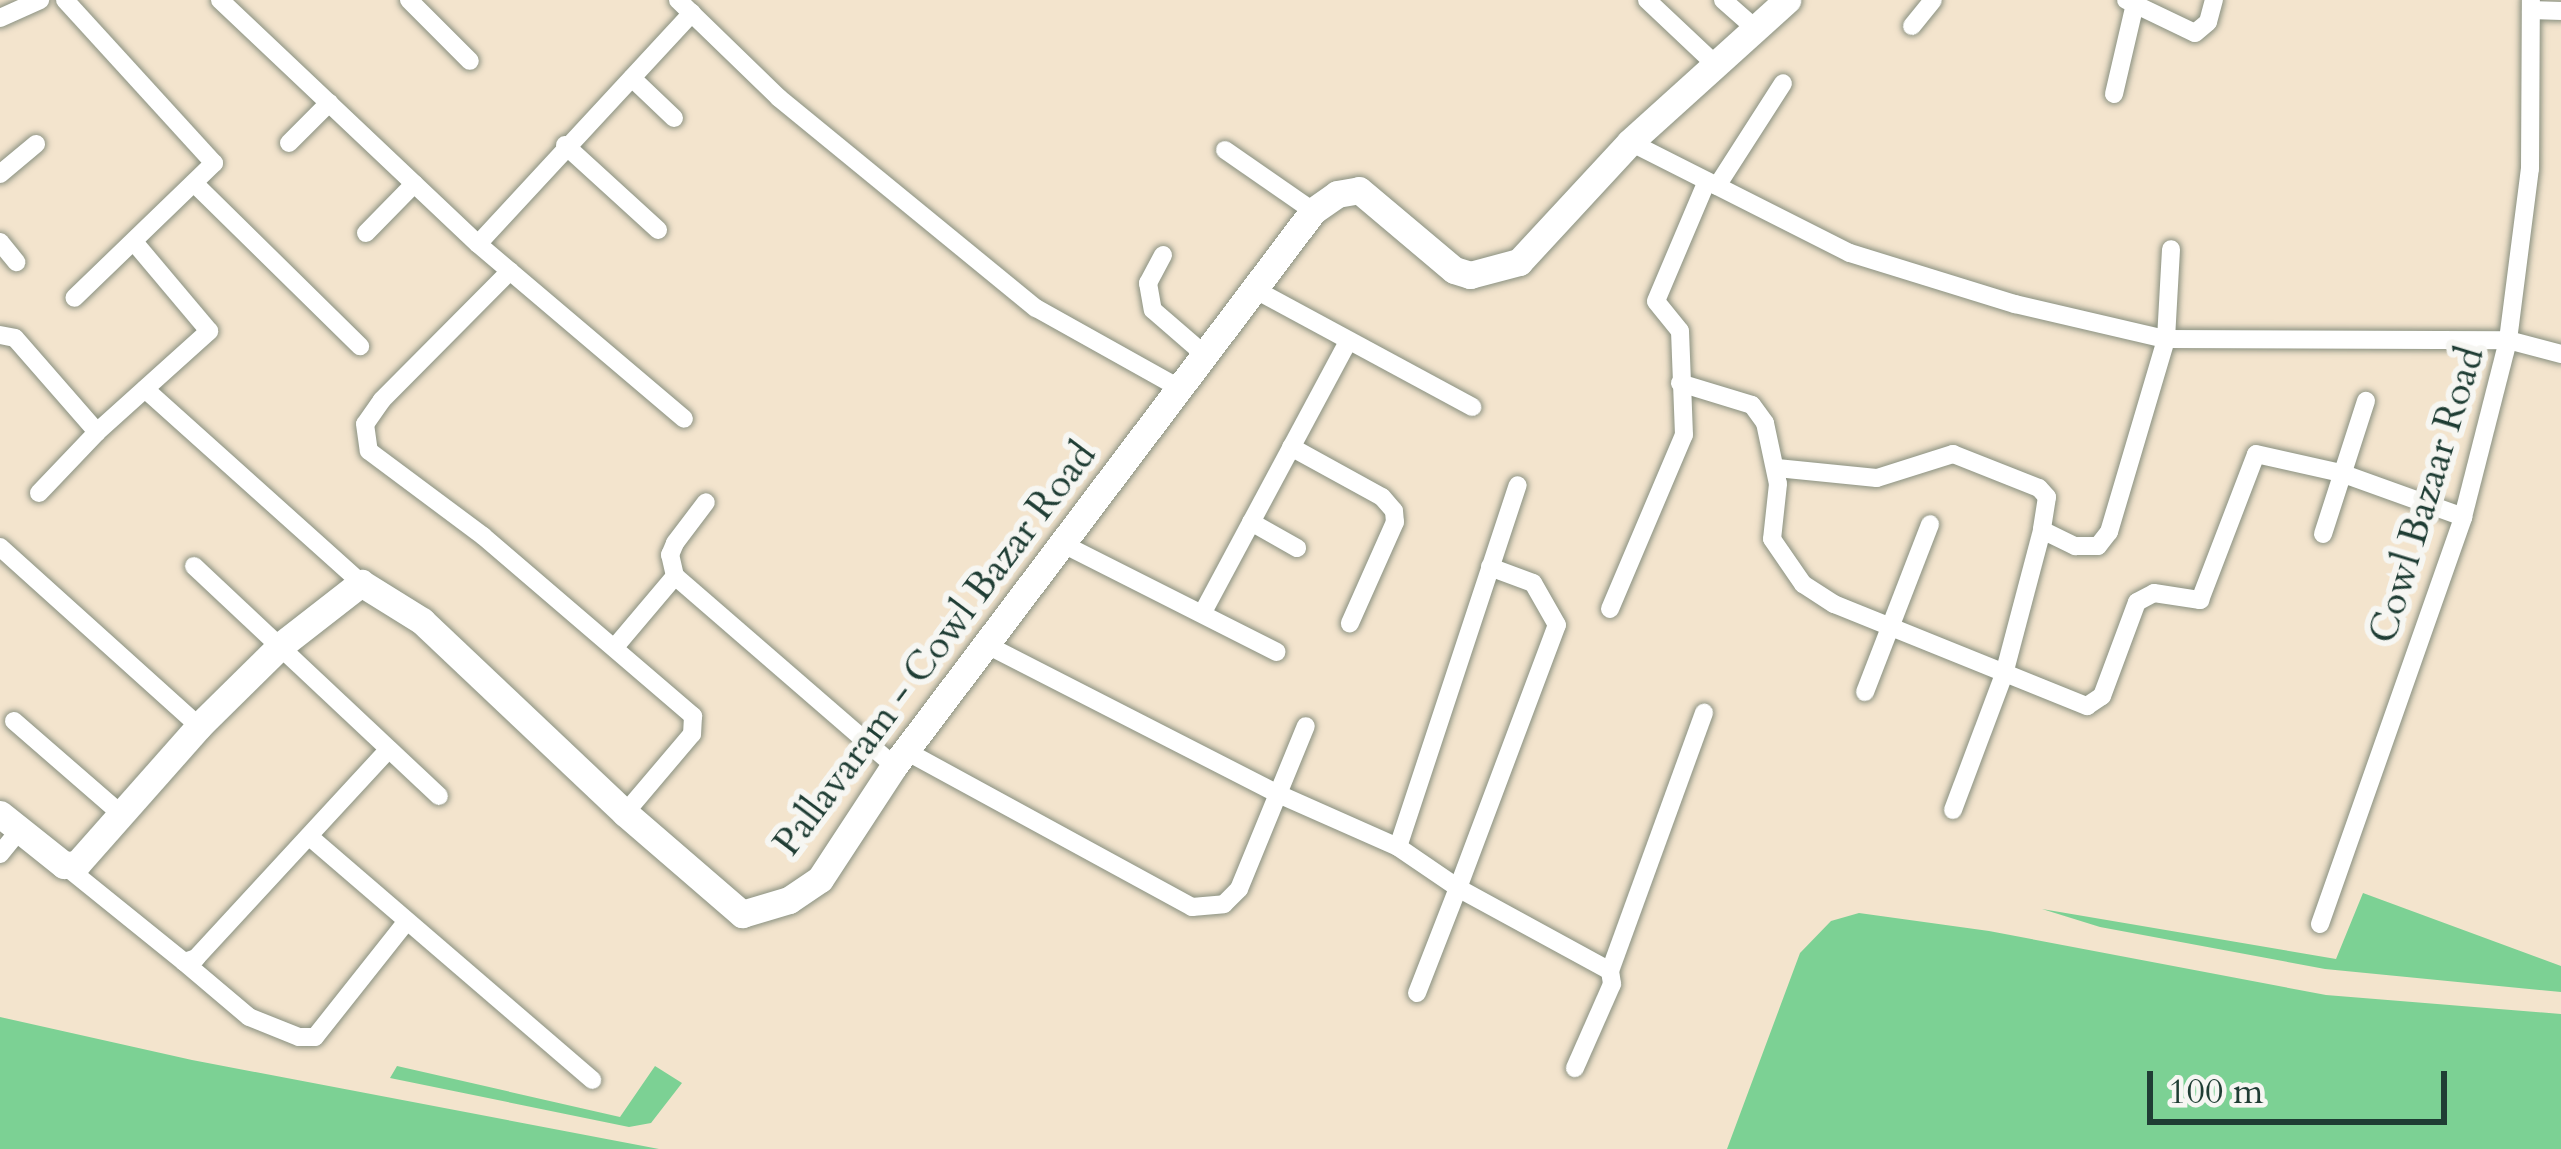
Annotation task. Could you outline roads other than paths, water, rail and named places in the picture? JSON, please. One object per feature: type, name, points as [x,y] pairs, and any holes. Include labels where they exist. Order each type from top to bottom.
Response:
[{"type":"street","points":[[3,10],[40,0]]},
{"type":"street","points":[[65,0],[214,163],[74,298]]},
{"type":"street","points":[[220,0],[478,244],[684,419]]},
{"type":"street","points":[[409,0],[470,61]]},
{"type":"street","points":[[1647,0],[1717,65]]},
{"type":"street","points":[[1723,0],[1757,29]]},
{"type":"street","points":[[1225,150],[1313,211],[1337,194],[1359,190],[1454,270],[1470,275],[1496,271],[1519,262],[1544,239],[1630,142],[1787,0]]},
{"type":"street","points":[[1912,26],[1933,0]]},
{"type":"street","points":[[2114,94],[2130,2],[2195,32],[2208,22],[2214,0]]},
{"type":"street","points":[[2531,5],[2561,11]]},
{"type":"street","name":"Cowl Bazaar Road","points":[[2320,924],[2463,517],[2508,340],[2530,169],[2531,5]]},
{"type":"street","points":[[478,244],[632,78],[685,7],[779,98],[1036,308],[1179,388]]},
{"type":"street","points":[[632,78],[674,118]]},
{"type":"street","points":[[1610,609],[1684,435],[1687,411],[1680,383],[1680,332],[1656,301],[1712,183],[1783,83]]},
{"type":"street","points":[[289,142],[329,103]]},
{"type":"street","points":[[1630,142],[1850,253],[2015,304],[2166,339],[2508,340],[2561,354]]},
{"type":"street","points":[[0,174],[36,144]]},
{"type":"street","points":[[566,145],[658,230]]},
{"type":"street","points":[[194,183],[360,346]]},
{"type":"street","points":[[365,233],[414,184]]},
{"type":"street","name":"Pallavaram - Cowl Bazar Road","points":[[361,583],[422,621],[625,813],[742,914],[789,900],[820,879],[900,758],[1313,211]]},
{"type":"street","points":[[0,242],[16,262]]},
{"type":"street","points":[[39,493],[97,431],[209,331],[134,242]]},
{"type":"street","points":[[2042,530],[2087,549],[2104,541],[2166,339],[2171,250]]},
{"type":"street","points":[[1163,254],[1148,283],[1153,310],[1205,355]]},
{"type":"street","points":[[510,271],[382,400],[365,424],[369,451],[615,646],[696,725],[625,813]]},
{"type":"street","points":[[1256,290],[1472,407]]},
{"type":"street","points":[[0,335],[15,338],[97,431]]},
{"type":"street","points":[[1203,612],[1347,343]]},
{"type":"street","points":[[1680,383],[1752,405],[1765,423],[1777,468],[1772,538],[1803,584],[1834,604],[2074,704],[2095,704],[2137,602],[2154,593],[2200,600],[2256,454],[2342,473],[2463,517]]},
{"type":"street","points":[[64,866],[87,856],[199,726],[280,646],[361,583],[145,389]]},
{"type":"street","points":[[2323,534],[2366,401]]},
{"type":"street","points":[[1292,447],[1382,496],[1394,511],[1395,522],[1350,623]]},
{"type":"street","points":[[1777,468],[1877,478],[1953,454],[2038,488],[2047,497],[2004,674],[1953,810]]},
{"type":"street","points":[[1398,847],[1518,485]]},
{"type":"street","points":[[706,502],[670,555],[675,576],[900,758],[1192,907],[1223,904],[1239,889],[1306,726]]},
{"type":"street","points":[[1251,522],[1298,548]]},
{"type":"street","points":[[1865,692],[1930,524]]},
{"type":"street","points":[[1065,545],[1277,652]]},
{"type":"street","points":[[0,548],[199,726]]},
{"type":"street","points":[[194,566],[439,796]]},
{"type":"street","points":[[1417,993],[1558,625],[1533,583],[1490,567]]},
{"type":"street","points":[[615,646],[675,576]]},
{"type":"street","points":[[988,646],[1276,793],[1398,847],[1458,888],[1610,970]]},
{"type":"street","points":[[1575,1068],[1612,984],[1610,970],[1704,713]]},
{"type":"street","points":[[14,721],[122,815]]},
{"type":"street","points":[[184,962],[196,958],[389,749]]},
{"type":"street","points":[[0,854],[11,820],[249,1017],[299,1037],[315,1036],[407,921]]},
{"type":"street","points":[[311,838],[592,1080]]}]
